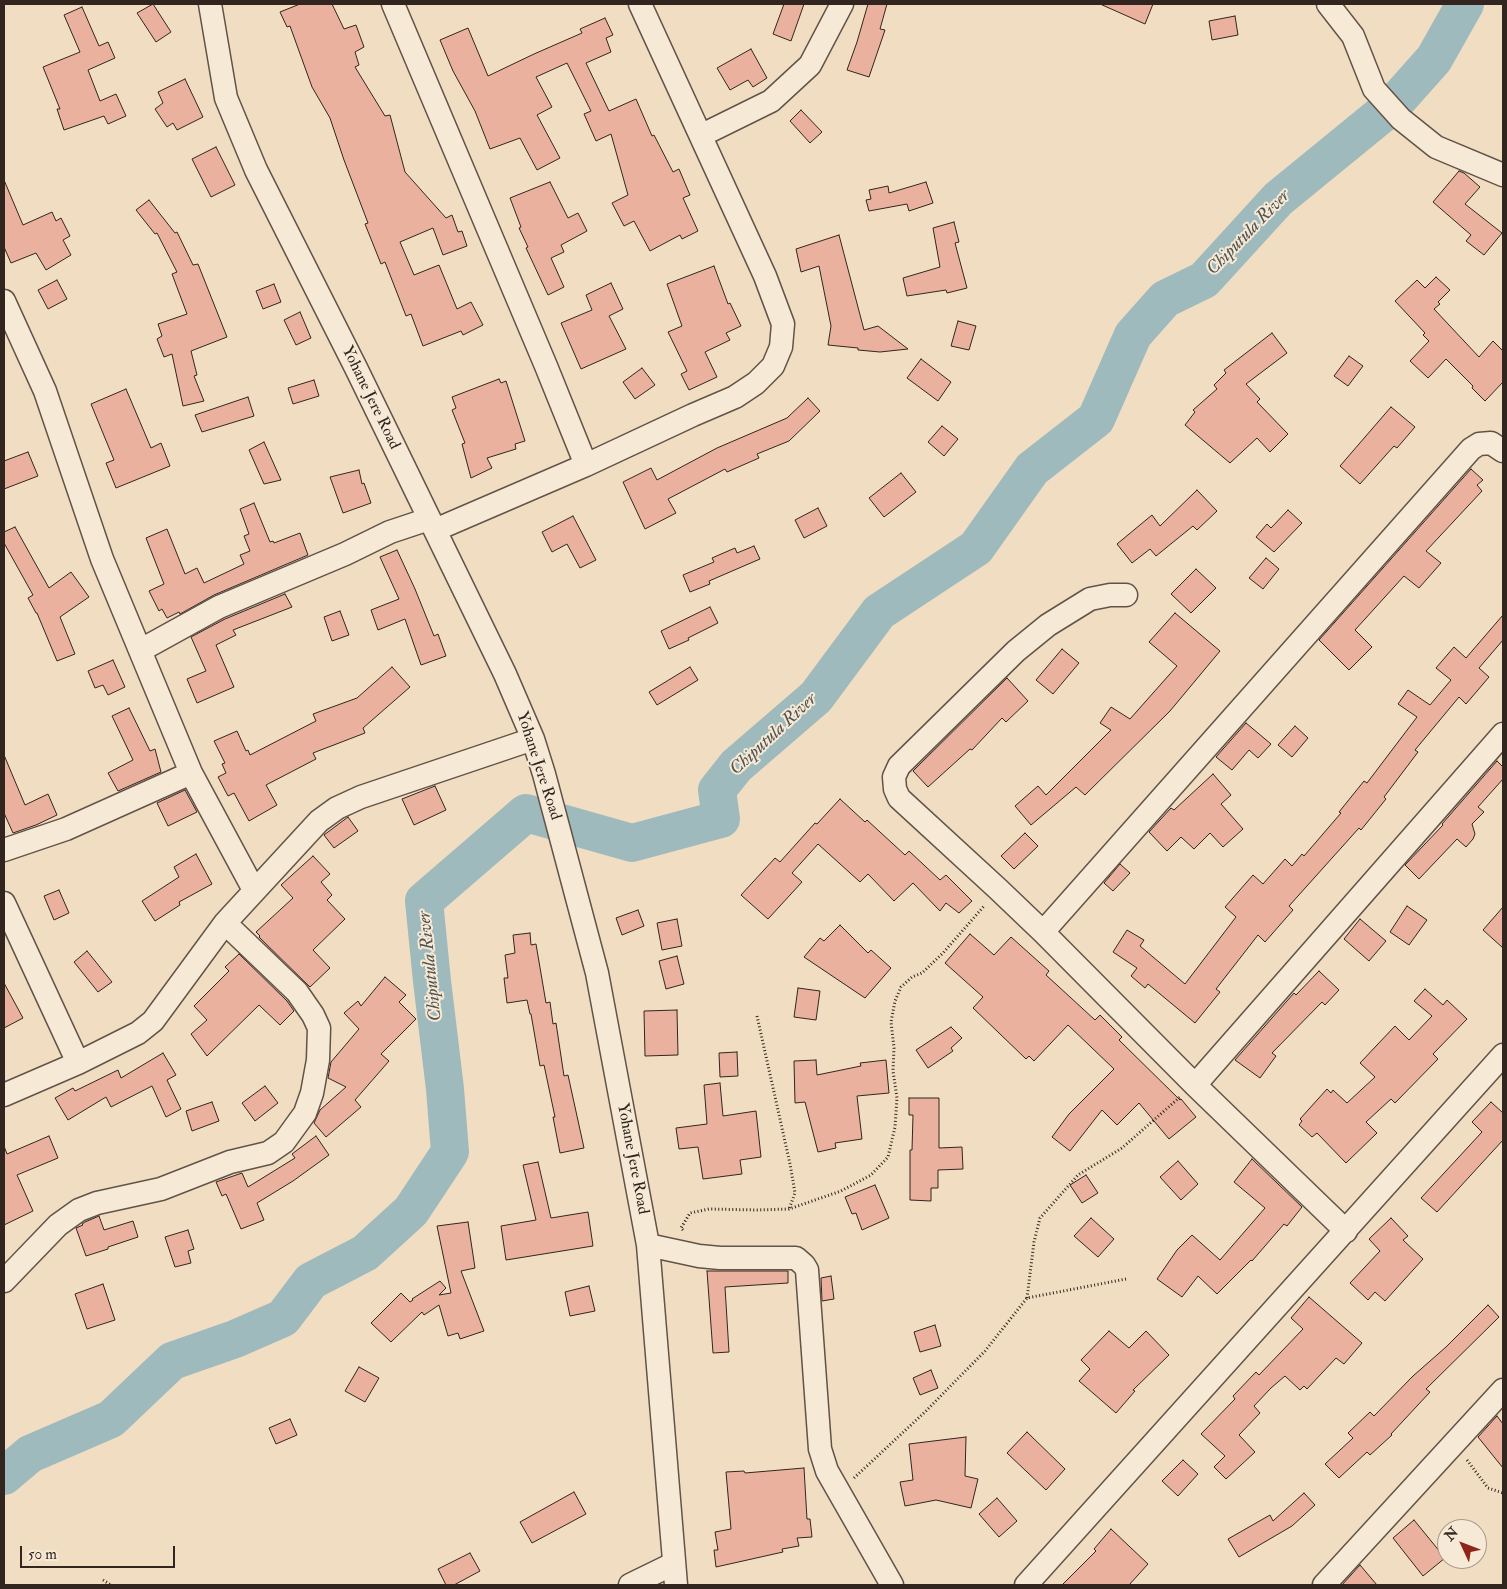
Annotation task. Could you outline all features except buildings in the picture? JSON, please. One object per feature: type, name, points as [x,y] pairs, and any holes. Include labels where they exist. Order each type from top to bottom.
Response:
[{"type":"street","name":"Yohane Jere Road","points":[[210,4],[226,98],[256,170],[352,359],[505,674],[533,738],[544,774],[597,973],[648,1245],[675,1574]]},
{"type":"street","points":[[393,4],[586,465]]},
{"type":"street","points":[[141,650],[219,607],[345,554],[390,532],[432,525],[586,465],[693,415],[735,398],[756,383],[773,366],[781,347],[782,324],[765,276],[702,135],[640,4]]},
{"type":"street","points":[[702,135],[771,101],[810,65],[842,4]]},
{"type":"street","points":[[1328,4],[1353,36],[1374,89],[1401,119],[1436,147],[1503,175]]},
{"type":"street","points":[[4,301],[45,390],[102,559],[191,773],[254,890]]},
{"type":"street","points":[[1043,932],[1471,448],[1479,444],[1491,443],[1503,452]]},
{"type":"street","points":[[1126,595],[1110,595],[1090,599],[1048,625],[1016,652],[899,766],[894,777],[894,789],[898,798],[1043,932],[1195,1084],[1346,1230]]},
{"type":"street","points":[[1195,1084],[1503,734]]},
{"type":"street","points":[[4,1095],[78,1064],[138,1033],[153,1021],[225,923],[319,821],[337,808],[361,797],[533,738]]},
{"type":"street","points":[[4,850],[66,829],[191,773]]},
{"type":"street","points":[[4,903],[78,1064]]},
{"type":"street","points":[[4,1281],[58,1225],[79,1210],[97,1203],[161,1189],[230,1162],[268,1153],[284,1142],[306,1113],[318,1060],[319,1028],[297,992],[225,923]]},
{"type":"street","points":[[1026,1585],[1503,1055]]},
{"type":"street","points":[[648,1245],[699,1256],[796,1258],[804,1265],[807,1270],[820,1450],[827,1470],[892,1585]]},
{"type":"street","points":[[1324,1585],[1503,1390]]},
{"type":"street","points":[[630,1585],[675,1574]]},
{"type":"path","points":[[699,1256],[681,1228],[690,1213],[709,1209],[789,1209],[841,1191],[870,1175],[888,1157],[895,1126],[896,1098],[891,1022],[895,1001],[901,987],[912,977],[922,973],[944,953],[998,889]]},
{"type":"path","points":[[757,1016],[795,1193],[789,1209]]},
{"type":"path","points":[[839,1492],[926,1412],[979,1358],[1027,1298],[1034,1242],[1040,1218],[1078,1176],[1122,1148],[1195,1084]]},
{"type":"path","points":[[1027,1298],[1126,1279]]},
{"type":"path","points":[[1445,1453],[1467,1460],[1488,1488],[1503,1493]]},
{"type":"path","points":[[102,1580],[111,1585]]},
{"type":"waterway","name":"Chiputula River","points":[[4,1476],[30,1454],[111,1419],[172,1361],[235,1339],[283,1318],[311,1281],[365,1253],[411,1211],[450,1152],[445,1089],[424,901],[526,813],[632,843],[721,819],[717,790],[736,766],[816,697],[879,612],[976,548],[1032,469],[1096,419],[1133,335],[1165,299],[1204,280],[1278,199],[1393,105],[1434,59],[1465,4]]}]
